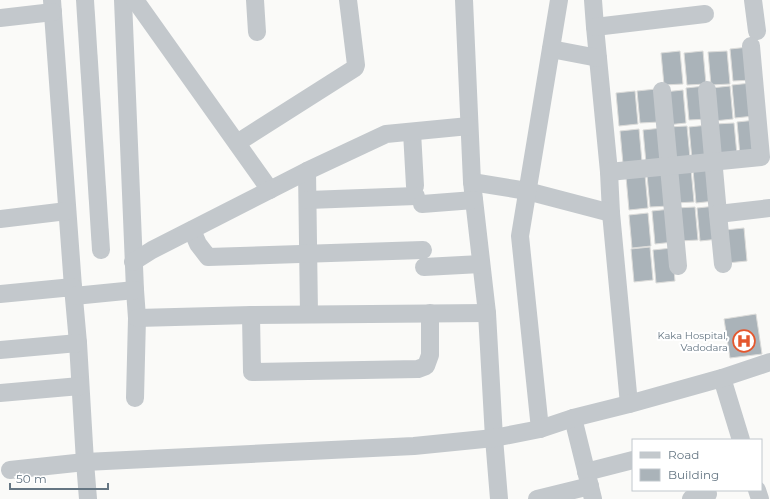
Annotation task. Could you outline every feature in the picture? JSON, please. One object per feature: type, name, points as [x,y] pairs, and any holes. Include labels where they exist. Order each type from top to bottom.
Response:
[{"type":"street","points":[[85,0],[100,250]]},
{"type":"street","points":[[123,0],[134,290],[137,318],[135,398]]},
{"type":"street","points":[[135,0],[270,190]]},
{"type":"street","points":[[255,0],[257,32]]},
{"type":"street","points":[[237,143],[355,68],[356,65],[348,0]]},
{"type":"street","points":[[464,0],[472,182],[487,313],[499,499]]},
{"type":"street","points":[[540,429],[520,236],[559,0]]},
{"type":"street","points":[[594,0],[595,27],[609,172],[611,213],[629,404]]},
{"type":"street","points":[[609,172],[761,157],[753,0]]},
{"type":"street","points":[[0,18],[53,6],[88,499]]},
{"type":"street","points":[[595,27],[705,14]]},
{"type":"street","points":[[550,49],[598,58]]},
{"type":"street","points":[[707,90],[723,264]]},
{"type":"street","points":[[662,91],[678,266]]},
{"type":"street","points":[[133,262],[152,250],[307,171],[386,134],[470,126]]},
{"type":"street","points":[[412,132],[418,195]]},
{"type":"street","points":[[307,171],[310,314]]},
{"type":"street","points":[[472,182],[527,191],[611,213]]},
{"type":"street","points":[[308,200],[418,195],[474,200]]},
{"type":"street","points":[[718,214],[770,208]]},
{"type":"street","points":[[0,219],[68,211]]},
{"type":"street","points":[[192,230],[198,244],[208,257],[423,250]]},
{"type":"street","points":[[424,268],[481,264]]},
{"type":"street","points":[[0,294],[134,290]]},
{"type":"street","points":[[251,315],[252,372],[418,369],[426,366],[430,355],[430,313]]},
{"type":"street","points":[[137,318],[310,314],[487,313]]},
{"type":"street","points":[[0,350],[78,343]]},
{"type":"street","points":[[10,470],[85,462],[414,446],[494,438],[540,429],[573,418],[722,378],[770,362]]},
{"type":"street","points":[[722,378],[741,439]]},
{"type":"street","points":[[0,393],[80,386]]},
{"type":"street","points":[[573,418],[590,486]]},
{"type":"street","points":[[537,499],[590,486],[632,461]]},
{"type":"street","points":[[691,499],[708,494]]},
{"type":"building","points":[[749,47],[752,80],[733,81],[730,49]]},
{"type":"building","points":[[680,51],[683,84],[664,85],[661,53]]},
{"type":"building","points":[[703,51],[706,84],[687,85],[684,53]]},
{"type":"building","points":[[727,51],[730,84],[711,85],[708,52]]},
{"type":"building","points":[[751,83],[754,116],[735,118],[732,85]]},
{"type":"building","points":[[705,86],[708,119],[689,120],[686,88]]},
{"type":"building","points":[[730,86],[733,119],[714,121],[711,88]]},
{"type":"building","points":[[656,89],[659,122],[640,123],[637,91]]},
{"type":"building","points":[[683,90],[686,123],[667,125],[664,92]]},
{"type":"building","points":[[635,91],[638,124],[619,126],[616,93]]},
{"type":"building","points":[[756,120],[759,153],[740,155],[737,122]]},
{"type":"building","points":[[734,123],[737,155],[718,157],[715,124]]},
{"type":"building","points":[[708,125],[711,158],[692,160],[689,127]]},
{"type":"building","points":[[687,126],[690,158],[671,160],[668,127]]},
{"type":"building","points":[[662,128],[665,161],[646,163],[643,130]]},
{"type":"building","points":[[639,129],[642,162],[623,164],[620,131]]},
{"type":"building","points":[[712,168],[715,201],[696,203],[693,170]]},
{"type":"building","points":[[691,169],[694,202],[675,203],[672,170]]},
{"type":"building","points":[[666,173],[669,206],[650,207],[647,175]]},
{"type":"building","points":[[645,175],[648,208],[629,210],[626,177]]},
{"type":"building","points":[[716,206],[719,239],[700,241],[697,208]]},
{"type":"building","points":[[695,207],[698,240],[679,241],[676,208]]},
{"type":"building","points":[[671,209],[674,242],[655,244],[652,211]]},
{"type":"building","points":[[648,213],[651,246],[632,248],[629,215]]},
{"type":"building","points":[[744,228],[747,261],[727,263],[725,230]]},
{"type":"building","points":[[650,247],[653,280],[634,282],[631,249]]},
{"type":"building","points":[[672,248],[675,281],[656,283],[653,250]]},
{"type":"building","points":[[756,314],[762,354],[730,358],[724,319]]},
{"type":"place","name":"Kaka Hospital, Vadodara","points":[[744,341]]}]
